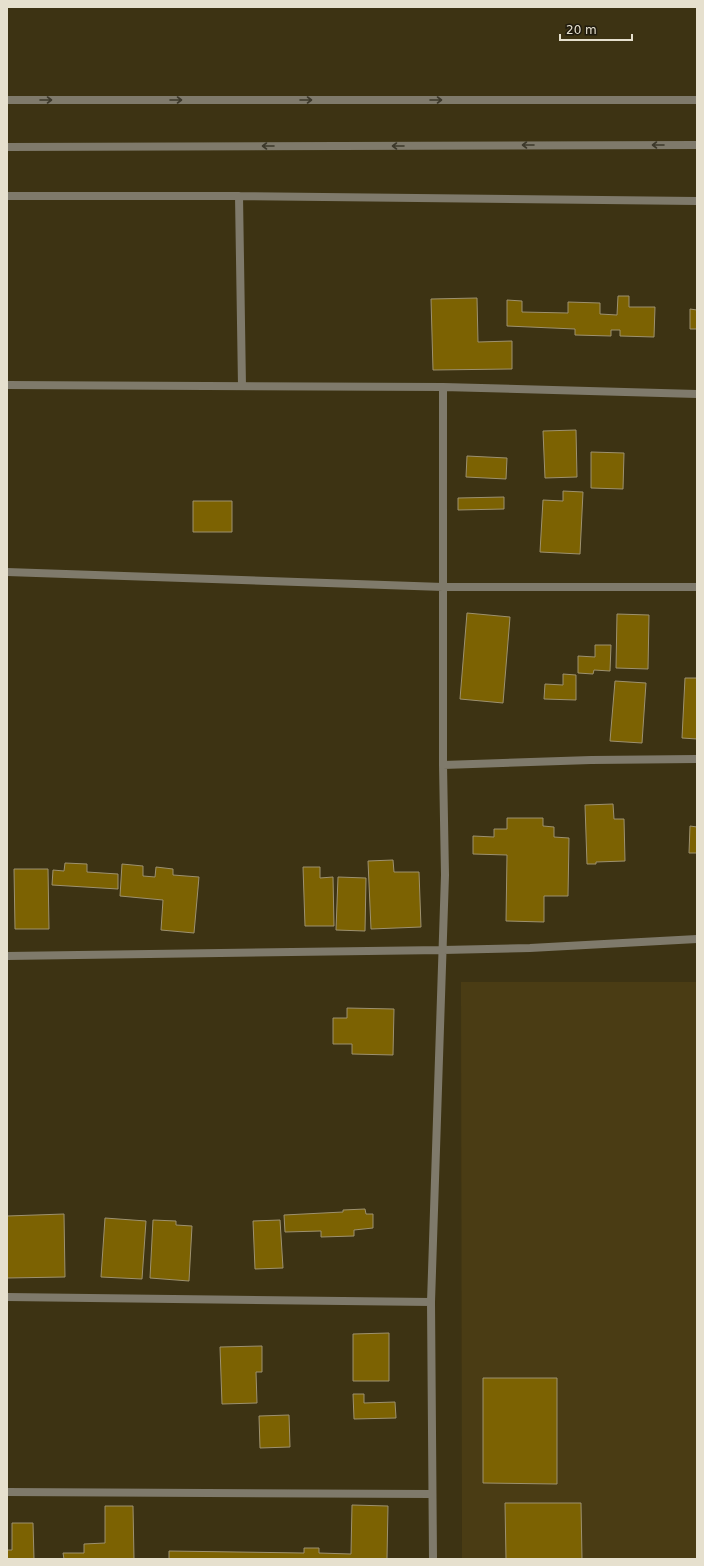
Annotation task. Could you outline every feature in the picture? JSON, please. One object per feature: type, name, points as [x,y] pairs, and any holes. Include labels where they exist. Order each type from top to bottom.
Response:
[{"type":"street","points":[[7,100],[697,100]]},
{"type":"street","points":[[7,147],[697,145]]},
{"type":"street","points":[[7,196],[239,196],[697,201]]},
{"type":"street","points":[[239,196],[242,386]]},
{"type":"street","points":[[7,385],[443,387],[697,394]]},
{"type":"street","points":[[433,1559],[431,1302],[445,874],[443,766],[443,387]]},
{"type":"street","points":[[7,572],[443,587],[697,587]]},
{"type":"street","points":[[443,766],[591,760],[697,760]]},
{"type":"street","points":[[7,956],[530,948],[697,939]]},
{"type":"street","points":[[7,1297],[431,1302]]},
{"type":"street","points":[[7,1492],[432,1494]]},
{"type":"shaded area","points":[[461,982],[697,982],[697,1559],[462,1559]]},
{"type":"building","points":[[618,296],[629,296],[629,307],[655,307],[654,337],[620,336],[620,330],[611,330],[611,336],[575,335],[575,329],[507,326],[507,300],[522,301],[522,312],[568,313],[568,302],[600,303],[600,314],[617,315]]},
{"type":"building","points":[[477,298],[478,342],[512,341],[512,369],[433,370],[431,299]]},
{"type":"building","points":[[690,309],[697,310],[697,329],[690,329]]},
{"type":"building","points":[[576,430],[577,477],[545,478],[543,431]]},
{"type":"building","points":[[591,452],[624,453],[623,489],[591,488]]},
{"type":"building","points":[[467,456],[507,458],[506,479],[466,477]]},
{"type":"building","points":[[563,491],[583,492],[580,554],[540,552],[543,500],[563,501]]},
{"type":"building","points":[[504,497],[504,509],[458,510],[458,498]]},
{"type":"building","points":[[193,501],[232,501],[232,532],[193,532]]},
{"type":"building","points":[[467,613],[510,617],[503,703],[460,699]]},
{"type":"building","points":[[617,614],[649,615],[648,669],[616,668]]},
{"type":"building","points":[[595,645],[611,645],[610,671],[594,670],[593,674],[578,673],[578,656],[595,657]]},
{"type":"building","points":[[563,674],[576,675],[576,700],[544,699],[545,684],[563,685]]},
{"type":"building","points":[[685,678],[697,678],[697,739],[682,738]]},
{"type":"building","points":[[615,681],[646,683],[642,743],[610,741]]},
{"type":"building","points":[[613,804],[614,819],[624,819],[625,861],[596,862],[596,864],[587,864],[585,805]]},
{"type":"building","points":[[507,818],[543,818],[543,826],[554,827],[554,837],[569,838],[568,896],[544,896],[544,922],[506,921],[507,855],[473,854],[473,836],[494,837],[494,829],[507,829]]},
{"type":"building","points":[[690,826],[697,827],[697,853],[689,853]]},
{"type":"building","points":[[393,860],[394,872],[419,872],[421,927],[371,929],[368,861]]},
{"type":"building","points":[[65,863],[87,864],[87,872],[118,874],[118,889],[52,885],[53,870],[64,871]]},
{"type":"building","points":[[122,864],[143,866],[143,876],[155,877],[156,867],[173,869],[173,875],[199,877],[194,933],[161,930],[163,900],[120,896]]},
{"type":"building","points":[[303,867],[320,867],[320,878],[333,877],[334,926],[305,926]]},
{"type":"building","points":[[14,869],[48,869],[49,929],[15,929]]},
{"type":"building","points":[[338,877],[366,878],[365,931],[336,930]]},
{"type":"building","points":[[347,1008],[394,1009],[393,1055],[352,1054],[352,1044],[333,1044],[333,1018],[347,1018]]},
{"type":"building","points":[[365,1209],[366,1214],[373,1214],[373,1228],[354,1230],[354,1236],[321,1237],[321,1231],[285,1232],[284,1215],[343,1212],[343,1210]]},
{"type":"building","points":[[64,1214],[65,1277],[7,1278],[7,1216]]},
{"type":"building","points":[[105,1218],[146,1221],[142,1279],[101,1277]]},
{"type":"building","points":[[153,1220],[176,1221],[176,1225],[192,1226],[189,1281],[150,1278]]},
{"type":"building","points":[[280,1220],[283,1268],[255,1269],[253,1221]]},
{"type":"building","points":[[389,1333],[389,1381],[353,1381],[353,1334]]},
{"type":"building","points":[[262,1346],[262,1372],[256,1372],[257,1403],[222,1404],[220,1347]]},
{"type":"building","points":[[483,1378],[557,1378],[557,1484],[483,1483]]},
{"type":"building","points":[[353,1394],[364,1394],[364,1403],[395,1402],[396,1418],[354,1419]]},
{"type":"building","points":[[289,1415],[290,1447],[260,1448],[259,1416]]},
{"type":"building","points":[[505,1503],[581,1503],[582,1559],[506,1559]]},
{"type":"building","points":[[352,1505],[388,1506],[387,1559],[169,1559],[169,1551],[304,1553],[304,1548],[319,1548],[319,1553],[351,1554]]},
{"type":"building","points":[[105,1506],[133,1506],[134,1559],[64,1559],[63,1553],[84,1553],[84,1544],[105,1543]]},
{"type":"building","points":[[12,1523],[33,1523],[34,1559],[7,1559],[7,1550],[12,1550]]}]
